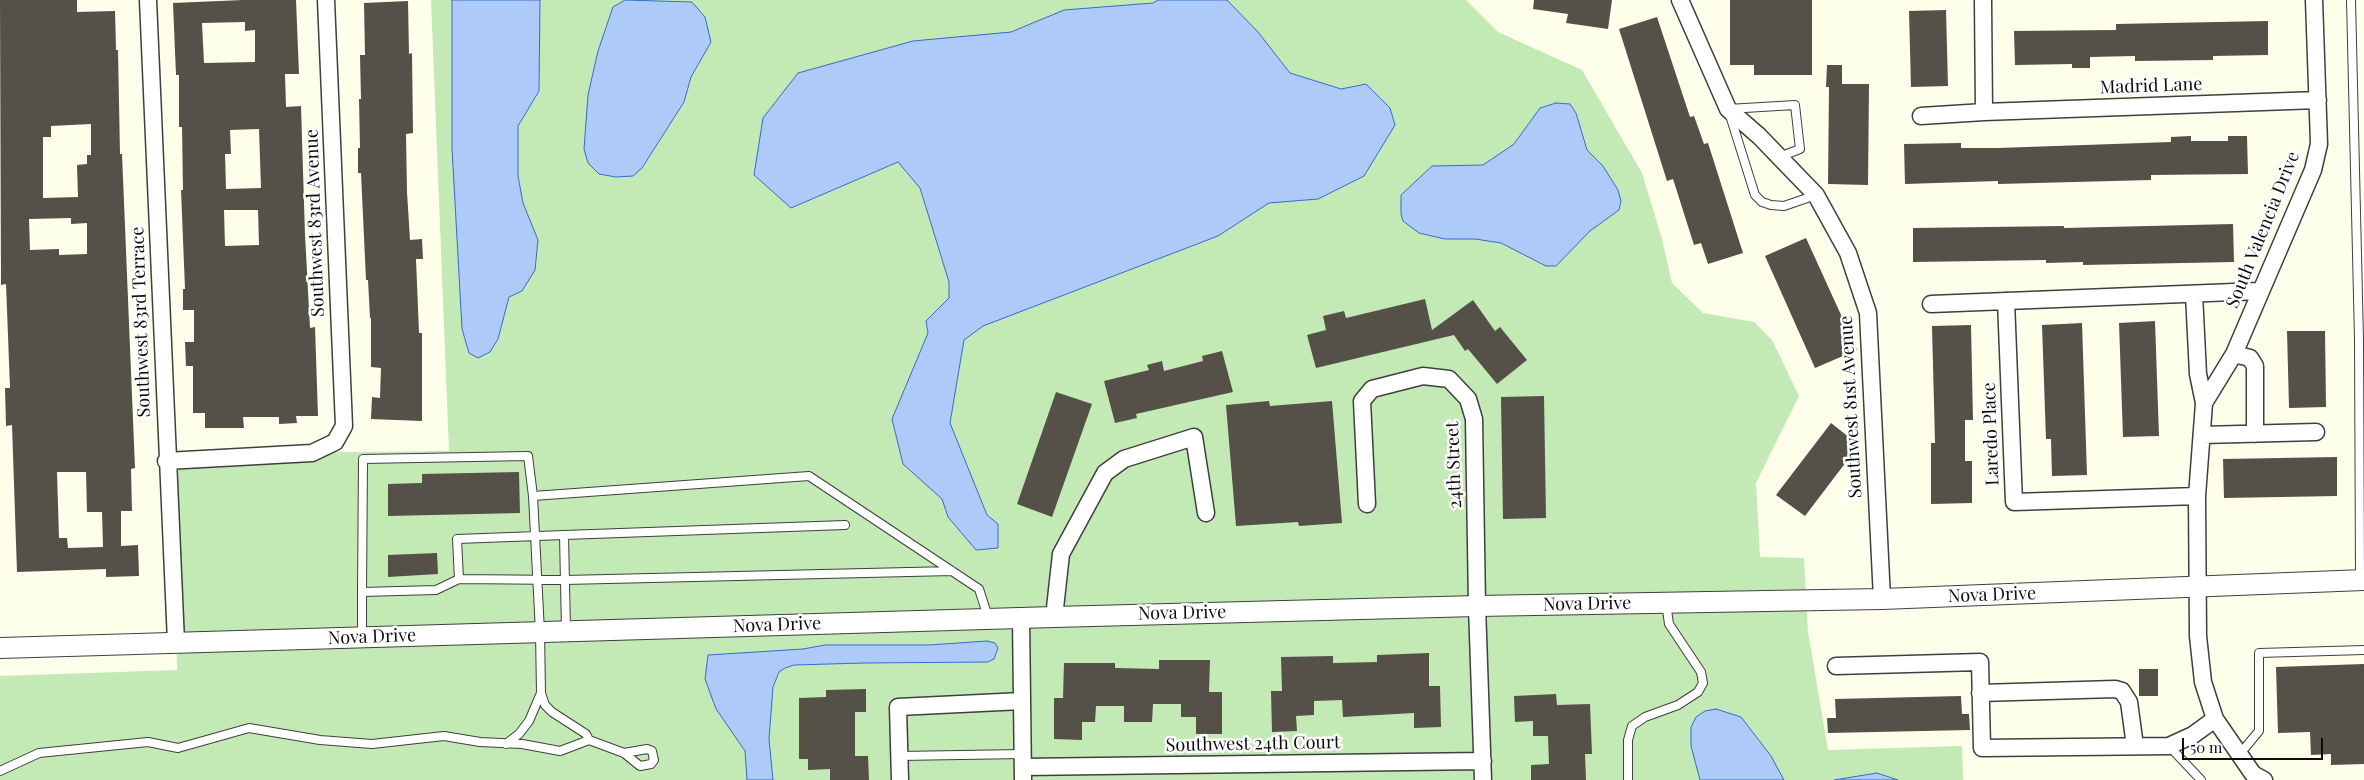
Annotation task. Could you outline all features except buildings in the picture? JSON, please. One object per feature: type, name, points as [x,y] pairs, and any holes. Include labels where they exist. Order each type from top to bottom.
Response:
[{"type":"street","name":"Southwest 83rd Terrace","points":[[148,0],[166,461],[176,642]]},
{"type":"street","name":"Southwest 83rd Avenue","points":[[166,461],[312,453],[335,442],[344,426],[326,0]]},
{"type":"street","name":"Southwest 81st Avenue","points":[[1680,0],[1728,109],[1816,195],[1848,253],[1868,313],[1882,600]]},
{"type":"street","points":[[1983,0],[1984,112]]},
{"type":"street","name":"South Valencia Drive","points":[[2264,780],[2253,774],[2215,719],[2203,682],[2198,636],[2197,496],[2204,403],[2234,354],[2259,291],[2312,170],[2319,144],[2314,0]]},
{"type":"street","name":"Madrid Lane","points":[[1921,116],[2318,100]]},
{"type":"street","points":[[1931,304],[2259,291]]},
{"type":"street","points":[[2194,294],[2198,374],[2204,403]]},
{"type":"street","name":"Laredo Place","points":[[2006,301],[2014,502],[2197,496]]},
{"type":"street","points":[[2234,354],[2250,358],[2255,366],[2256,434]]},
{"type":"street","name":"24th Street","points":[[1367,504],[1362,401],[1372,389],[1423,376],[1449,379],[1468,399],[1474,419],[1477,606]]},
{"type":"street","points":[[2202,435],[2316,432]]},
{"type":"street","points":[[1054,617],[1061,554],[1105,474],[1124,459],[1194,437],[1206,512]]},
{"type":"street","name":"Nova Drive","points":[[0,648],[1477,606],[1882,600],[2362,581]]},
{"type":"street","points":[[1477,606],[1483,780]]},
{"type":"street","points":[[1021,618],[1023,767]]},
{"type":"street","points":[[1836,666],[1980,662],[1982,748],[2169,746],[2193,735],[2215,719]]},
{"type":"street","points":[[1980,693],[2114,689],[2122,691],[2129,702],[2136,746]]},
{"type":"street","points":[[900,780],[898,707],[1022,702]]},
{"type":"street","name":"Southwest 24th Court","points":[[1023,767],[1483,761]]},
{"type":"lane","points":[[2351,0],[2359,339],[2362,581]]},
{"type":"lane","points":[[1779,157],[1800,149],[1795,105],[1728,109],[1755,195],[1762,202],[1784,206],[1816,195]]},
{"type":"lane","points":[[2355,175],[2364,175]]},
{"type":"lane","points":[[362,637],[363,459],[528,456],[533,496],[541,693],[545,705],[560,720],[586,734],[589,740],[624,753]]},
{"type":"lane","points":[[533,496],[809,476],[979,588],[989,619]]},
{"type":"lane","points":[[459,579],[457,538],[845,525]]},
{"type":"lane","points":[[564,535],[566,631]]},
{"type":"lane","points":[[362,592],[436,590],[459,579],[565,580],[952,571]]},
{"type":"lane","points":[[1628,780],[1628,740],[1632,726],[1645,717],[1678,705],[1698,692],[1702,683],[1701,672],[1670,624],[1666,603]]},
{"type":"lane","points":[[2239,755],[2259,730],[2259,653],[2364,650]]},
{"type":"lane","points":[[506,744],[519,734],[529,721],[541,693]]},
{"type":"lane","points":[[0,771],[39,753],[148,742],[178,748],[249,728],[320,740],[372,744],[444,736],[560,750],[589,740]]},
{"type":"lane","points":[[2169,746],[2201,780]]},
{"type":"lane","points":[[899,756],[1023,767]]},
{"type":"green space","points":[[431,0],[1466,0],[1498,32],[1582,70],[1642,173],[1662,239],[1672,283],[1703,313],[1754,322],[1772,340],[1799,396],[1756,483],[1760,557],[1804,558],[1808,632],[1828,750],[1962,746],[1963,780],[0,780],[0,676],[177,670],[173,454],[449,451]]},
{"type":"water","points":[[452,0],[540,0],[539,91],[518,126],[518,176],[523,203],[538,240],[535,270],[522,291],[509,297],[498,339],[490,352],[478,358],[469,353],[462,329],[452,148]]},
{"type":"water","points":[[625,0],[692,2],[705,17],[711,42],[691,77],[684,102],[642,168],[633,176],[616,177],[599,174],[588,163],[584,149],[588,95],[598,51],[613,7]]},
{"type":"water","points":[[1158,0],[1227,0],[1258,32],[1290,73],[1341,89],[1366,84],[1390,108],[1395,125],[1364,176],[1318,199],[1269,203],[1218,236],[983,326],[964,340],[950,423],[987,515],[998,524],[998,548],[976,550],[948,517],[942,499],[903,464],[892,419],[928,333],[926,321],[949,298],[949,282],[920,188],[898,162],[791,208],[754,175],[763,118],[798,73],[913,41],[1011,32],[1064,10],[1153,3]]},
{"type":"water","points":[[1556,103],[1570,104],[1576,113],[1587,150],[1603,166],[1618,190],[1621,201],[1619,210],[1590,231],[1556,266],[1546,266],[1501,243],[1475,239],[1445,239],[1419,233],[1403,221],[1401,195],[1432,166],[1483,165],[1514,144],[1540,108]]},
{"type":"water","points":[[987,641],[995,643],[998,648],[994,659],[988,662],[794,665],[785,668],[779,672],[773,687],[769,739],[773,780],[747,780],[745,751],[716,709],[705,679],[708,655],[803,649],[825,645],[929,645]]},
{"type":"water","points":[[1716,709],[1741,717],[1771,756],[1784,780],[1700,780],[1691,746],[1691,727],[1696,717],[1705,711]]},
{"type":"water","points":[[1877,773],[1898,780],[1834,780]]}]
